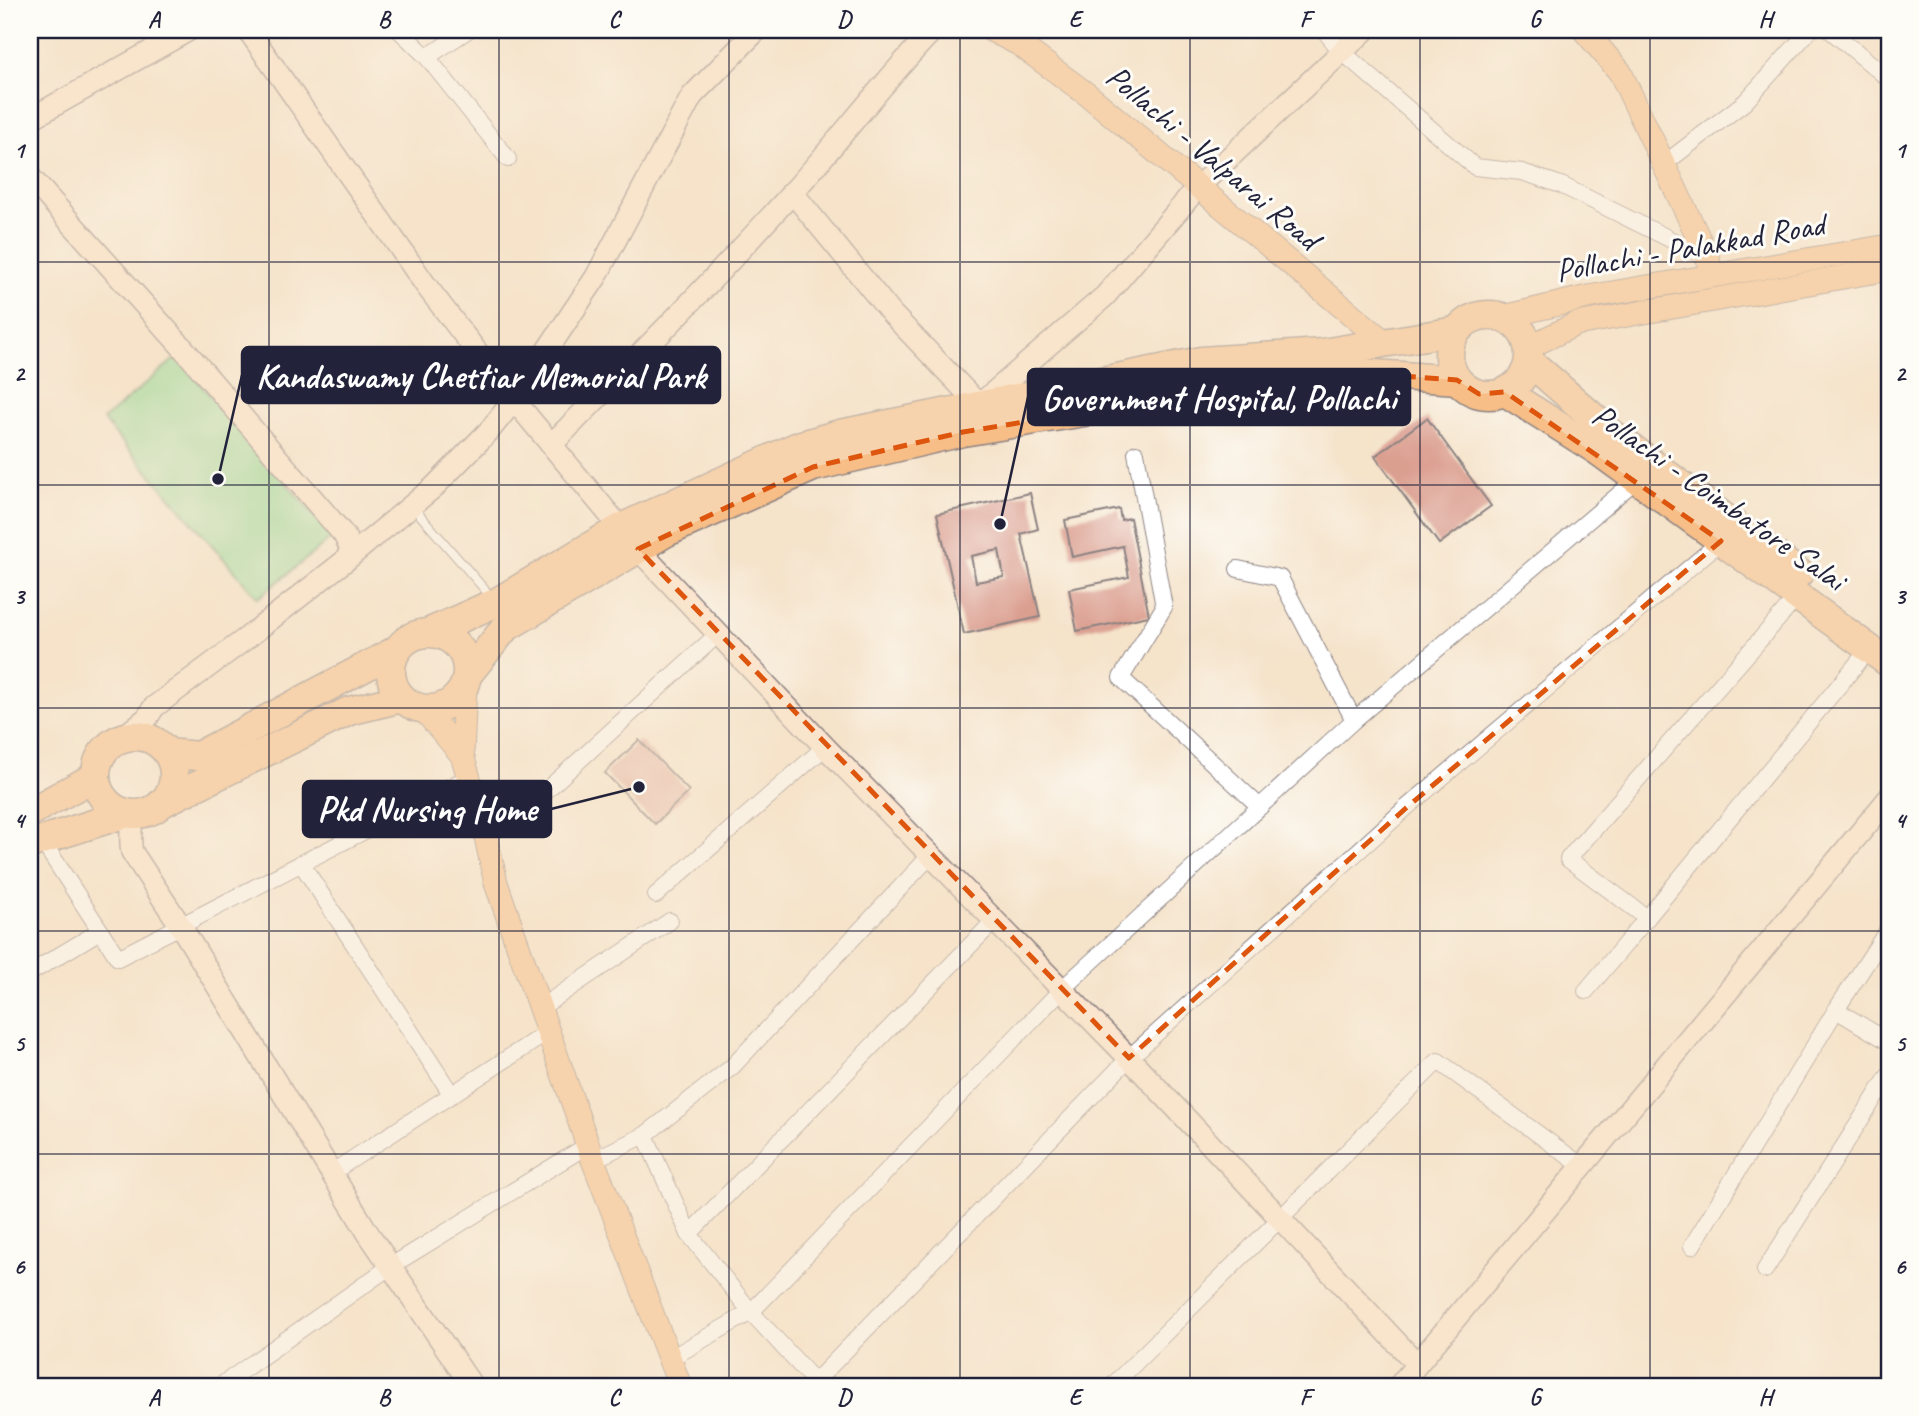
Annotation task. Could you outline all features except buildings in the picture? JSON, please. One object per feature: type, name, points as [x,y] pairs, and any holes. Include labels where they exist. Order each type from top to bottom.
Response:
[{"type":"highway","points":[[1503,317],[1490,314],[1477,316],[1456,331],[1449,356],[1457,380],[1467,389],[1479,394],[1505,392],[1516,385],[1525,373],[1529,354]]},
{"type":"highway","name":"Pollachi - Coimbatore Salai","points":[[1503,317],[1515,323],[1524,334],[1529,354],[1610,432],[1883,650]]},
{"type":"highway","points":[[141,815],[114,807],[98,788],[98,763],[103,752],[112,743],[146,736],[198,756],[397,650],[417,635],[430,632],[496,602],[630,538],[798,446],[840,434],[1201,361],[1322,353],[1456,331]]},
{"type":"highway","points":[[35,841],[141,815],[349,711],[412,703],[437,709],[449,704],[458,696],[466,680],[505,628],[630,538],[667,532],[813,467],[963,432],[1332,371],[1457,380]]},
{"type":"highway","name":"Pollachi - Coimbatore Salai","points":[[1505,392],[1637,479],[1798,595],[1883,650]]},
{"type":"highway","points":[[430,632],[454,641],[462,650],[467,662],[466,680]]},
{"type":"highway","points":[[397,650],[392,662],[394,688],[412,703]]},
{"type":"highway","points":[[141,815],[170,792],[174,779],[173,766],[146,736]]},
{"type":"highway","points":[[30,812],[96,776]]},
{"type":"main road","name":"Pollachi - Valparai Road","points":[[990,30],[1019,44],[1088,95],[1387,344]]},
{"type":"main road","points":[[1584,30],[1620,72],[1709,267]]},
{"type":"main road","name":"Pollachi - Palakkad Road","points":[[1503,317],[1709,267],[1889,246]]},
{"type":"main road","points":[[1529,354],[1576,324],[1889,270]]},
{"type":"main road","points":[[466,680],[462,755],[484,828],[496,883],[591,1153],[680,1386]]},
{"type":"main road","points":[[412,703],[462,755]]},
{"type":"street","points":[[30,119],[189,30]]},
{"type":"street","points":[[248,30],[427,287],[514,400],[630,538],[825,747],[1129,1058],[1417,1364]]},
{"type":"street","points":[[399,30],[427,57],[508,159]]},
{"type":"street","points":[[427,57],[468,30]]},
{"type":"street","points":[[146,736],[154,706],[346,560],[434,487],[489,431],[514,400],[596,277],[692,96],[757,30]]},
{"type":"street","points":[[552,443],[649,346],[792,192],[901,63],[933,30]]},
{"type":"street","points":[[1324,30],[1340,50],[1475,167],[1522,172],[1561,186],[1709,267]]},
{"type":"street","points":[[792,192],[891,313],[979,405],[1105,296],[1198,187],[1364,30]]},
{"type":"street","points":[[1664,164],[1745,102],[1810,30]]},
{"type":"street","points":[[1830,30],[1889,79]]},
{"type":"street","points":[[30,177],[182,347],[344,535],[351,548],[346,560]]},
{"type":"street","points":[[1136,453],[1164,607],[1121,678],[1259,807]]},
{"type":"street","points":[[669,1359],[751,1312],[1062,989],[1354,720],[1637,479]]},
{"type":"street","points":[[645,1135],[689,1234],[751,1312],[815,1385],[1129,1058],[1406,808],[1721,541]]},
{"type":"street","points":[[1238,569],[1280,578],[1354,720]]},
{"type":"street","points":[[1647,918],[1569,859],[1798,595]]},
{"type":"street","points":[[484,828],[529,806],[718,634]]},
{"type":"street","points":[[1586,991],[1883,650]]},
{"type":"street","points":[[656,895],[825,747]]},
{"type":"street","points":[[35,841],[118,958],[469,777]]},
{"type":"street","points":[[1399,1386],[1889,798]]},
{"type":"street","points":[[141,815],[130,842],[132,852],[180,925],[331,1173],[472,1386]]},
{"type":"street","points":[[220,1386],[391,1266],[591,1153],[645,1135],[732,1067],[930,856]]},
{"type":"street","points":[[301,863],[452,1095]]},
{"type":"street","points":[[540,1008],[670,921]]},
{"type":"street","points":[[689,1234],[994,921]]},
{"type":"street","points":[[1692,1246],[1889,928]]},
{"type":"street","points":[[30,974],[100,931]]},
{"type":"street","points":[[1836,1010],[1889,1041]]},
{"type":"street","points":[[331,1173],[548,1032]]},
{"type":"street","points":[[1112,1386],[1438,1061],[1582,1166]]},
{"type":"street","points":[[1765,1270],[1889,1075]]},
{"type":"lane","points":[[412,505],[496,602]]},
{"type":"highlighted area","points":[[1333,371],[1457,380],[1479,394],[1505,392],[1721,541],[1406,808],[1129,1058],[638,549],[813,467],[963,432]]},
{"type":"green space","points":[[177,357],[333,537],[258,598],[103,420]]},
{"type":"place","name":"Kandaswamy Chettiar Memorial Park","points":[[218,479]]},
{"type":"place","name":"Government Hospital, Pollachi","points":[[1000,524]]},
{"type":"place","name":"Pkd Nursing Home","points":[[639,787]]}]
